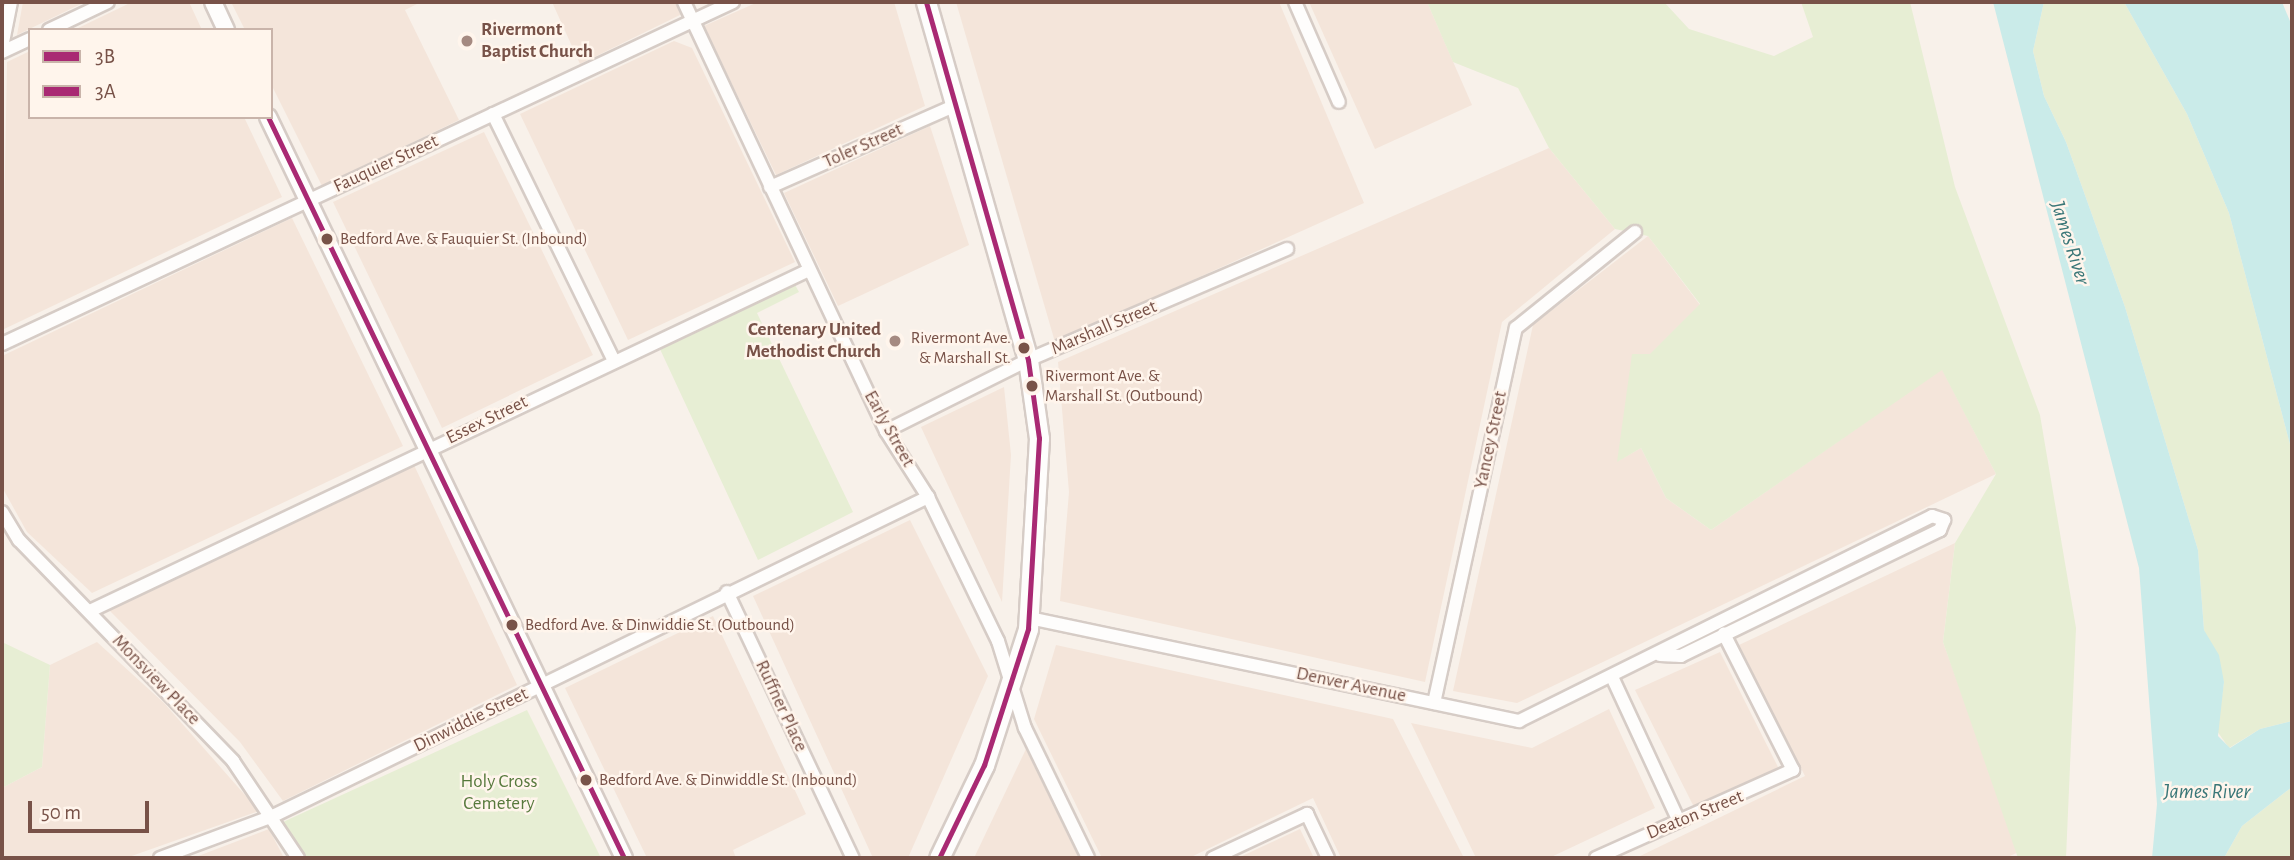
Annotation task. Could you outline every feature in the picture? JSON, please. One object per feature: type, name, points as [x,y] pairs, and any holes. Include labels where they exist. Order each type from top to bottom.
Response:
[{"type":"main road","points":[[926,2],[1028,360],[1039,438],[1030,618],[1013,688],[939,858]]},
{"type":"street","points":[[2,50],[11,2]]},
{"type":"street","points":[[53,28],[108,2]]},
{"type":"street","points":[[213,2],[225,28]]},
{"type":"street","name":"Early Street","points":[[684,2],[886,431],[928,497],[1013,688],[1025,728],[1088,858]]},
{"type":"street","name":"Fauquier Street","points":[[2,344],[733,2]]},
{"type":"street","points":[[1295,2],[1339,102]]},
{"type":"street","points":[[2,50],[28,40]]},
{"type":"street","name":"Toler Street","points":[[771,187],[956,105]]},
{"type":"street","points":[[494,114],[613,359]]},
{"type":"street","points":[[269,119],[624,858]]},
{"type":"street","name":"Yancey Street","points":[[1434,703],[1516,328],[1635,232]]},
{"type":"street","name":"Marshall Street","points":[[886,431],[1028,360],[1287,249]]},
{"type":"street","name":"Essex Street","points":[[90,611],[613,359],[809,270]]},
{"type":"street","name":"Dinwiddie Street","points":[[160,858],[273,816],[727,592],[928,497]]},
{"type":"street","name":"Monsview Place","points":[[2,512],[19,540],[233,761],[273,816],[298,858]]},
{"type":"street","name":"Denver Avenue","points":[[1030,618],[1519,720],[1612,679],[1660,655],[1673,639],[1932,516],[1944,520],[1940,530],[1681,656],[1660,655]]},
{"type":"street","name":"Ruffner Place","points":[[727,592],[853,858]]},
{"type":"street","name":"Deaton Street","points":[[1596,858],[1678,819],[1704,815],[1793,771],[1724,634]]},
{"type":"street","points":[[1612,679],[1678,819]]},
{"type":"street","points":[[1213,858],[1307,814],[1328,858]]},
{"type":"shaded area","points":[[23,2],[85,2],[28,28],[17,35]]},
{"type":"shaded area","points":[[132,2],[189,2],[201,28],[78,28]]},
{"type":"shaded area","points":[[231,2],[421,2],[405,10],[459,120],[322,186],[273,88],[273,28],[244,28]]},
{"type":"shaded area","points":[[552,2],[675,2],[682,14],[580,64]]},
{"type":"shaded area","points":[[758,2],[894,2],[925,106],[776,175],[704,26]]},
{"type":"shaded area","points":[[956,2],[1279,2],[1364,203],[1055,342]]},
{"type":"shaded area","points":[[1309,2],[1427,2],[1472,105],[1375,149]]},
{"type":"shaded area","points":[[674,41],[692,48],[795,262],[628,340],[520,114]]},
{"type":"shaded area","points":[[28,52],[28,119],[245,119],[282,197],[2,330],[7,62]]},
{"type":"shaded area","points":[[930,126],[969,245],[838,306],[784,193]]},
{"type":"shaded area","points":[[484,132],[593,355],[442,428],[333,202]]},
{"type":"shaded area","points":[[1549,148],[1615,229],[1502,322],[1425,682],[1060,601],[1069,492],[1058,362]]},
{"type":"shaded area","points":[[292,218],[403,446],[92,593],[27,532],[2,487],[2,356]]},
{"type":"shaded area","points":[[1648,236],[1700,305],[1650,355],[1618,461],[1641,448],[1666,498],[1711,530],[1942,369],[1996,474],[1517,703],[1453,691],[1533,325]]},
{"type":"shaded area","points":[[1004,387],[1011,455],[1002,602],[921,427]]},
{"type":"shaded area","points":[[414,465],[517,685],[283,801],[240,742],[109,610]]},
{"type":"shaded area","points":[[910,520],[988,676],[908,858],[873,858],[753,596]]},
{"type":"shaded area","points":[[1955,543],[1943,642],[2019,852],[2005,858],[1636,858],[1805,776],[1739,645]]},
{"type":"shaded area","points":[[713,616],[806,814],[733,850],[736,858],[647,858],[565,688]]},
{"type":"shaded area","points":[[97,642],[164,703],[259,811],[126,858],[2,858],[2,788],[42,767],[50,665]]},
{"type":"shaded area","points":[[1056,645],[1393,719],[1464,858],[1341,858],[1313,798],[1189,858],[1102,858],[1034,719]]},
{"type":"shaded area","points":[[1720,652],[1778,767],[1696,811],[1635,690]]},
{"type":"shaded area","points":[[1609,709],[1655,808],[1549,858],[1476,858],[1411,723],[1532,748]]},
{"type":"shaded area","points":[[1026,749],[1079,858],[974,858]]},
{"type":"shaded area","points":[[269,829],[284,858],[193,858]]},
{"type":"shaded area","points":[[1300,829],[1314,858],[1238,858]]},
{"type":"green space","points":[[1427,2],[1664,2],[1689,29],[1774,56],[1813,37],[1801,2],[1910,2],[1955,187],[2040,415],[2076,628],[2066,858],[2018,858],[1943,642],[1955,543],[1996,474],[1942,370],[1711,530],[1666,498],[1641,448],[1617,462],[1632,354],[1650,354],[1700,304],[1648,236],[1615,229],[1549,148],[1518,88],[1453,62]]},
{"type":"green space","points":[[2044,2],[2124,2],[2187,114],[2229,213],[2292,452],[2292,721],[2260,729],[2229,748],[2217,731],[2224,682],[2204,630],[2198,550],[2125,307],[2066,142],[2044,96],[2033,51]]},
{"type":"green space","points":[[794,283],[799,292],[757,313],[853,512],[758,560],[659,347]]},
{"type":"green space","points":[[2,642],[50,665],[42,767],[2,788]]},
{"type":"green space","name":"Holy Cross Cemetery","points":[[527,710],[601,858],[304,858],[283,822]]},
{"type":"green space","points":[[2292,787],[2292,858],[2224,858],[2242,826]]},
{"type":"water","name":"James River","points":[[1993,2],[2044,2],[2033,51],[2044,96],[2066,142],[2125,307],[2198,550],[2204,630],[2219,655],[2224,682],[2218,736],[2230,748],[2260,729],[2292,721],[2292,787],[2242,826],[2224,858],[2152,858],[2157,804],[2139,568]]},
{"type":"water","points":[[2124,2],[2282,2],[2292,26],[2292,452],[2229,213],[2187,114]]},
{"type":"transit line","name":"3B","points":[[926,2],[1028,360],[1039,438],[1028,629],[984,765],[939,858]]},
{"type":"transit line","name":"3A","points":[[269,119],[624,858]]},
{"type":"place","name":"Rivermont Baptist Church","points":[[467,41]]},
{"type":"place","name":"Bedford Ave. & Fauquier St. (Inbound)","points":[[327,239]]},
{"type":"place","name":"Centenary United Methodist Church","points":[[895,341]]},
{"type":"place","name":"Rivermont Ave. & Marshall St.","points":[[1024,348]]},
{"type":"place","name":"Rivermont Ave. & Marshall St. (Outbound)","points":[[1032,386]]},
{"type":"place","name":"Bedford Ave. & Dinwiddie St. (Outbound)","points":[[512,625]]},
{"type":"place","name":"Bedford Ave. & Dinwiddle St. (Inbound)","points":[[586,780]]}]
